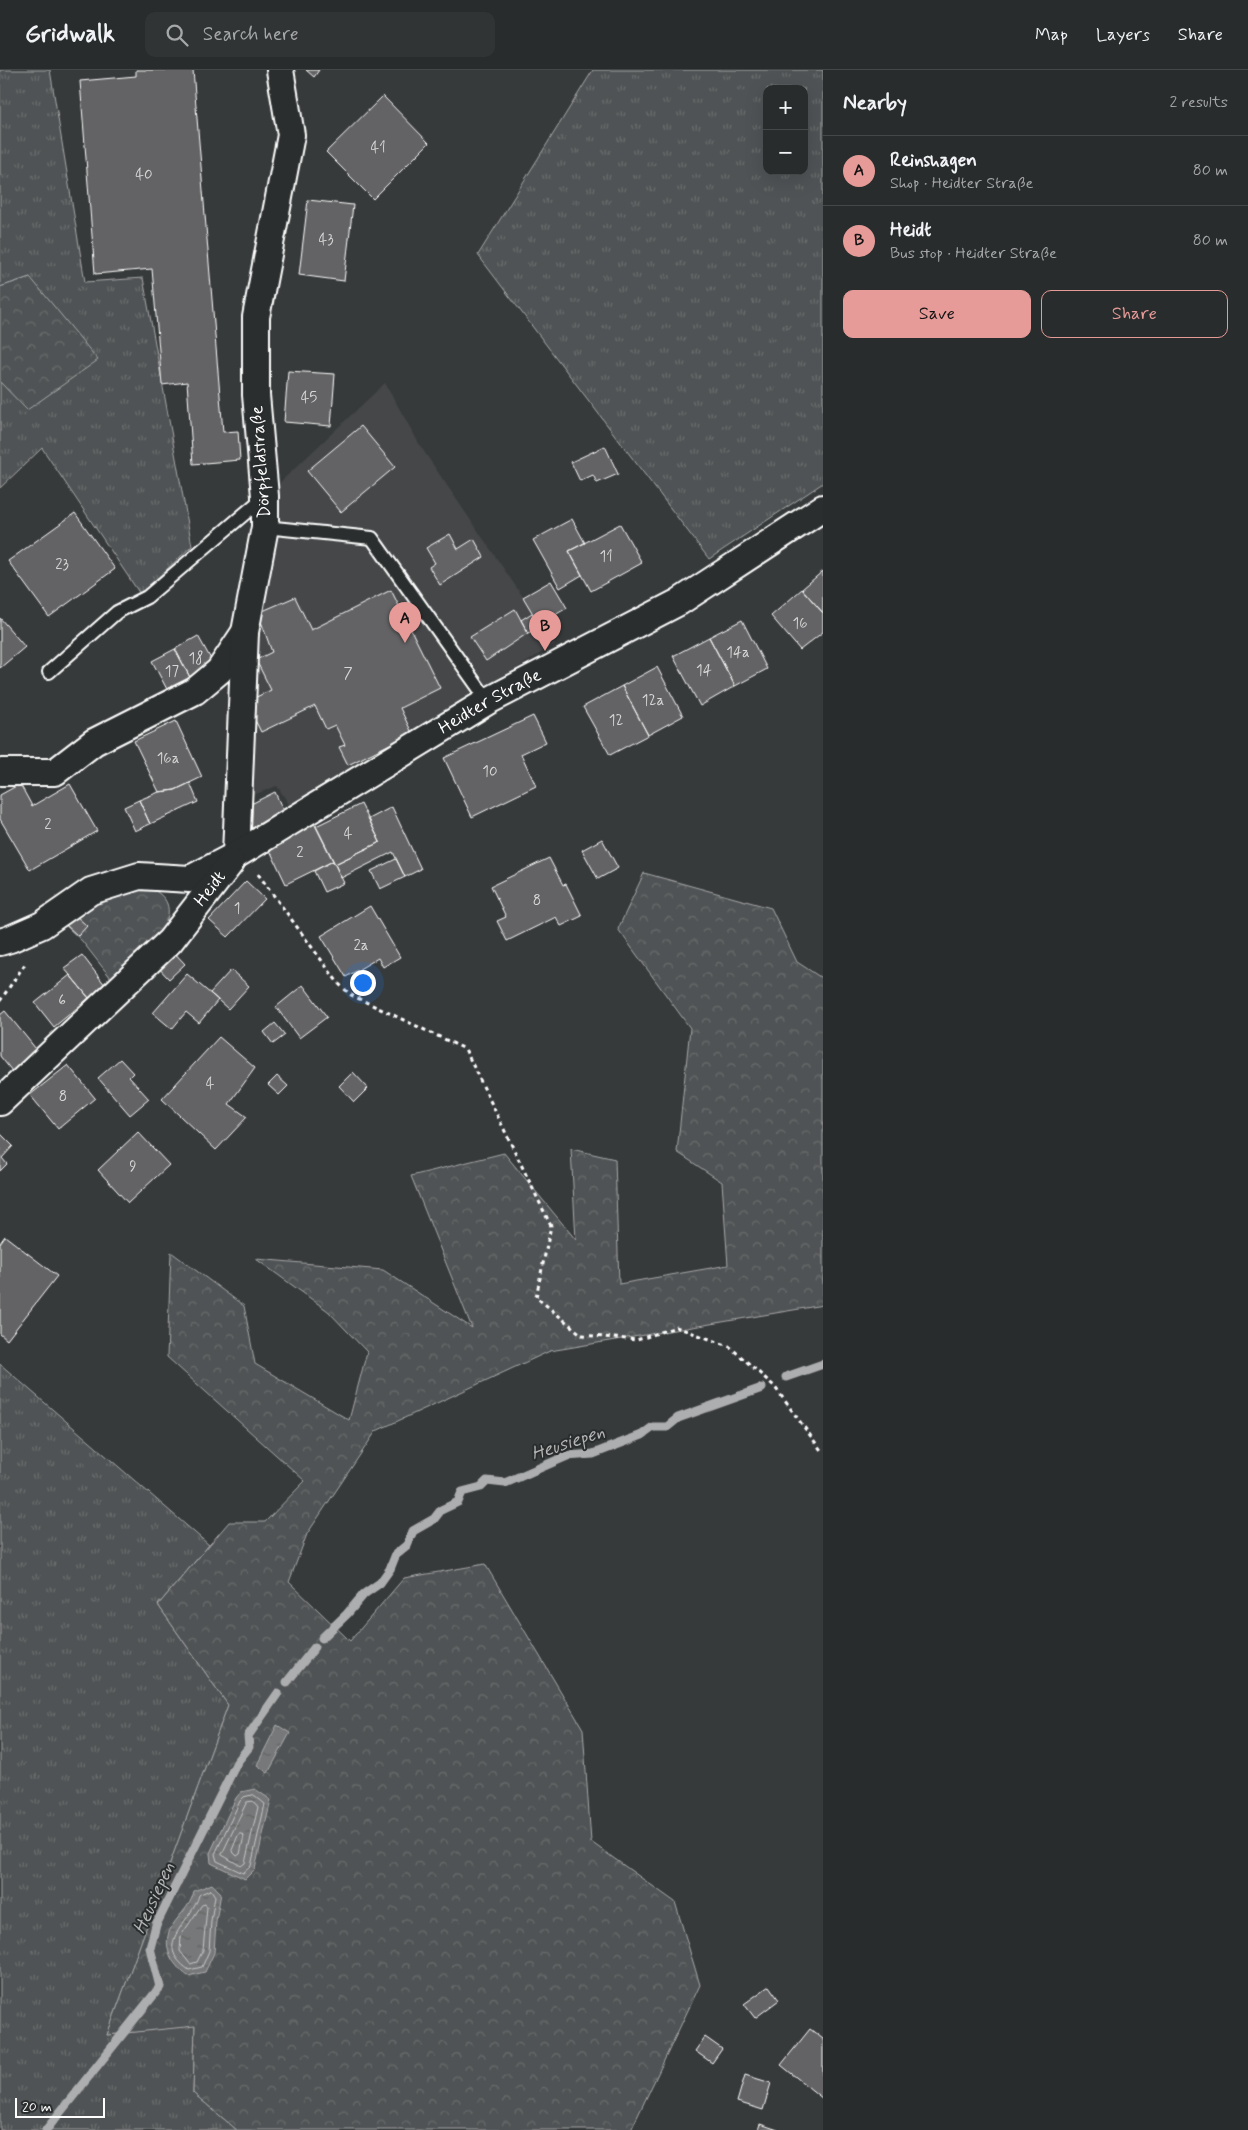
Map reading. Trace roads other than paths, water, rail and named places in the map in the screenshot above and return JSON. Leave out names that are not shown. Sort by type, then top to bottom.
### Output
[{"type":"street","name":"Dörpfeldstraße","points":[[236,855],[245,632],[265,527],[265,496],[256,395],[256,317],[291,135],[280,70]]},
{"type":"street","name":"Heidter Straße","points":[[236,855],[488,701],[679,602],[823,508]]},
{"type":"street","points":[[0,772],[55,772],[94,742],[195,691],[219,670],[245,632]]},
{"type":"street","name":"Heidt","points":[[0,942],[42,925],[91,891],[139,876],[190,879],[236,855]]},
{"type":"street","name":"Heidt","points":[[0,1102],[170,940],[236,855]]},
{"type":"lane","points":[[48,672],[117,612],[148,597],[265,496]]},
{"type":"lane","points":[[265,527],[372,538],[488,701]]},
{"type":"water","points":[[277,1725],[290,1733],[268,1773],[257,1765]]},
{"type":"water","points":[[255,1789],[271,1800],[255,1869],[245,1879],[211,1863],[210,1853],[236,1798],[241,1792]]},
{"type":"water","points":[[212,1884],[221,1893],[216,1921],[214,1953],[205,1972],[188,1976],[178,1968],[171,1957],[167,1945],[169,1932],[190,1902],[194,1891]]},
{"type":"waterway","name":"Heusiepen","points":[[786,1377],[823,1364]]},
{"type":"waterway","name":"Heusiepen","points":[[322,1638],[347,1614],[364,1594],[380,1583],[390,1569],[396,1554],[407,1545],[413,1531],[434,1519],[441,1510],[458,1502],[462,1492],[481,1487],[487,1481],[505,1483],[567,1456],[593,1454],[642,1435],[653,1427],[667,1427],[678,1418],[762,1388]]},
{"type":"waterway","name":"Heusiepen","points":[[287,1682],[315,1647]]},
{"type":"waterway","name":"Heusiepen","points":[[46,2130],[160,1987],[150,1948],[156,1925],[237,1762],[249,1747],[248,1736],[278,1693]]},
{"type":"place","name":"Reinshagen","points":[[405,643]]},
{"type":"place","name":"Heidt","points":[[545,651]]}]
